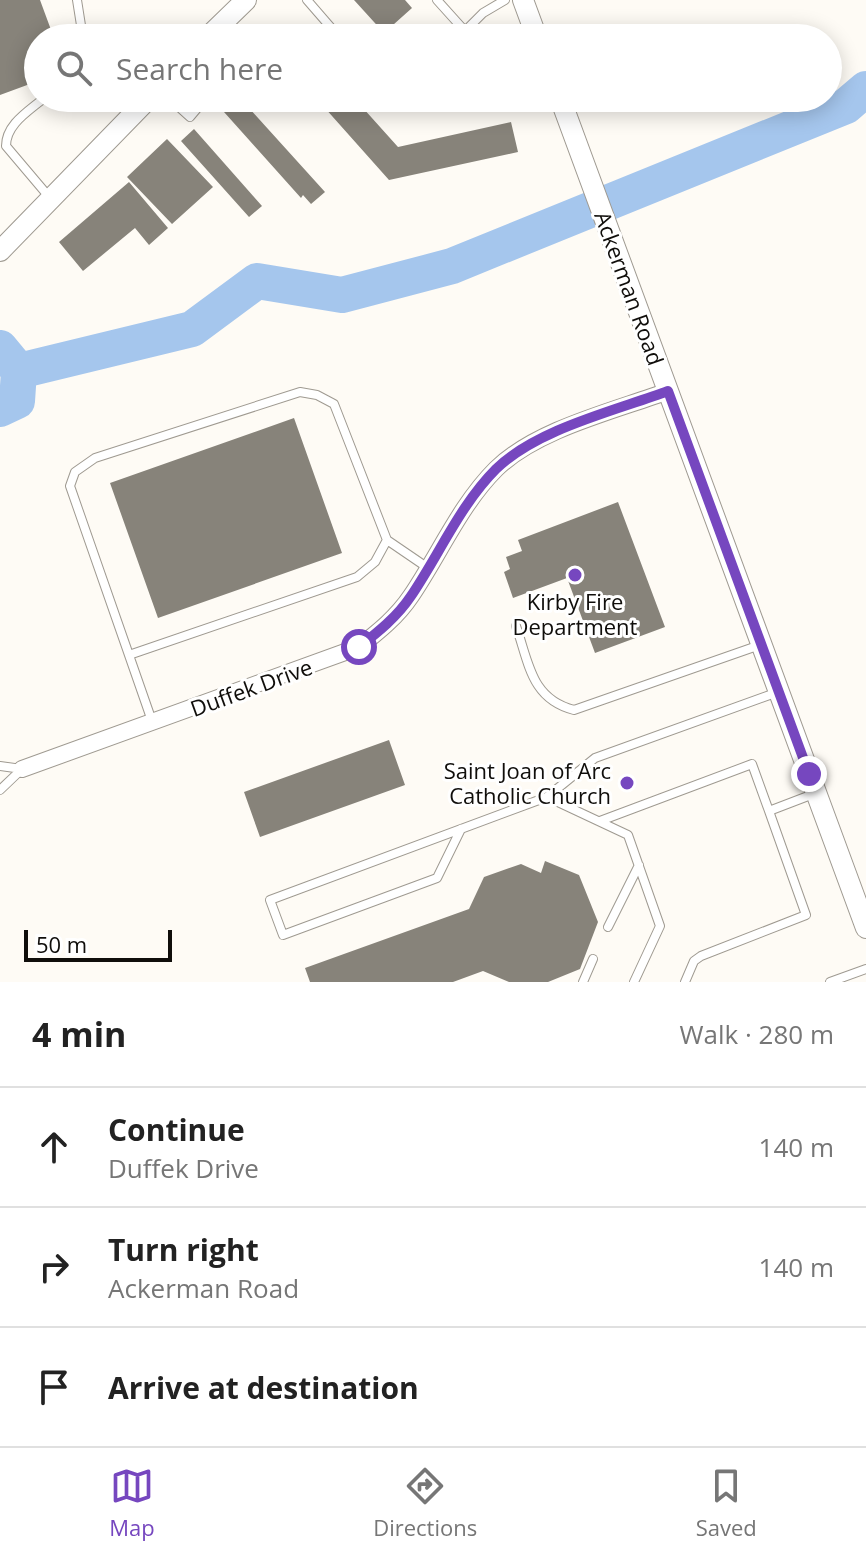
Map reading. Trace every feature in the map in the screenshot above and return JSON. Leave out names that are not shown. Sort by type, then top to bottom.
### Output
[{"type":"street","points":[[222,24],[246,0]]},
{"type":"street","points":[[523,0],[532,24]]},
{"type":"street","points":[[0,251],[128,112]]},
{"type":"street","name":"Ackerman Road","points":[[565,112],[816,793],[862,906],[866,928]]},
{"type":"street","name":"Duffek Drive","points":[[22,769],[359,647],[385,627],[409,599],[473,497],[497,469],[522,450],[553,433],[668,391]]},
{"type":"lane","points":[[77,0],[81,24]]},
{"type":"lane","points":[[307,0],[328,24]]},
{"type":"lane","points":[[437,0],[454,24]]},
{"type":"lane","points":[[478,0],[483,13]]},
{"type":"lane","points":[[471,24],[505,0]]},
{"type":"lane","points":[[28,112],[12,126],[6,137],[6,146],[51,199]]},
{"type":"lane","points":[[153,722],[70,486],[75,472],[95,458],[300,392],[317,395],[334,404],[387,540],[428,568]]},
{"type":"lane","points":[[129,655],[357,577],[375,562],[387,540]]},
{"type":"lane","points":[[516,626],[538,689],[556,705],[574,710],[761,644]]},
{"type":"lane","points":[[461,829],[437,878],[283,935],[270,900],[547,797],[595,758],[779,691]]},
{"type":"lane","points":[[600,821],[752,764],[806,915],[701,956],[694,961],[685,982]]},
{"type":"lane","points":[[0,766],[22,769]]},
{"type":"lane","points":[[0,790],[22,769]]},
{"type":"lane","points":[[769,811],[816,793]]},
{"type":"lane","points":[[547,797],[628,835],[660,926],[634,982]]},
{"type":"lane","points":[[608,927],[639,865]]},
{"type":"lane","points":[[583,982],[593,959]]},
{"type":"lane","points":[[830,982],[866,969]]},
{"type":"building","points":[[0,0],[40,0],[49,24],[24,24],[24,86],[0,95]]},
{"type":"building","points":[[354,0],[405,0],[412,8],[394,24],[376,24]]},
{"type":"building","points":[[224,112],[253,112],[325,192],[311,204],[303,195],[301,198]]},
{"type":"building","points":[[328,112],[367,112],[398,147],[511,122],[518,152],[389,180]]},
{"type":"building","points":[[194,129],[262,206],[249,217],[181,141]]},
{"type":"building","points":[[167,139],[213,187],[172,224],[127,177]]},
{"type":"building","points":[[129,182],[168,228],[149,245],[135,228],[83,271],[59,242]]},
{"type":"building","points":[[294,418],[342,553],[158,618],[110,483]]},
{"type":"building","name":"Kirby Fire Department","points":[[618,502],[665,627],[595,653],[567,578],[513,598],[504,572],[510,569],[506,557],[522,551],[518,540]]},
{"type":"building","points":[[389,740],[405,785],[260,837],[244,792]]},
{"type":"building","points":[[545,861],[579,875],[598,922],[580,969],[548,982],[509,982],[483,971],[453,982],[310,982],[305,968],[469,909],[484,877],[521,864],[541,873]]},
{"type":"waterway","points":[[842,108],[866,89]]},
{"type":"waterway","points":[[0,348],[19,371],[192,329],[257,281],[342,295],[452,266],[831,112]]},
{"type":"waterway","points":[[0,409],[17,401],[19,371]]},
{"type":"place","name":"Kirby Fire Department","points":[[575,575]]},
{"type":"place","name":"Saint Joan of Arc Catholic Church","points":[[627,783]]},
{"type":"route","points":[[359,647],[385,627],[409,599],[473,497],[497,469],[522,450],[553,433],[668,391],[809,774]]}]
